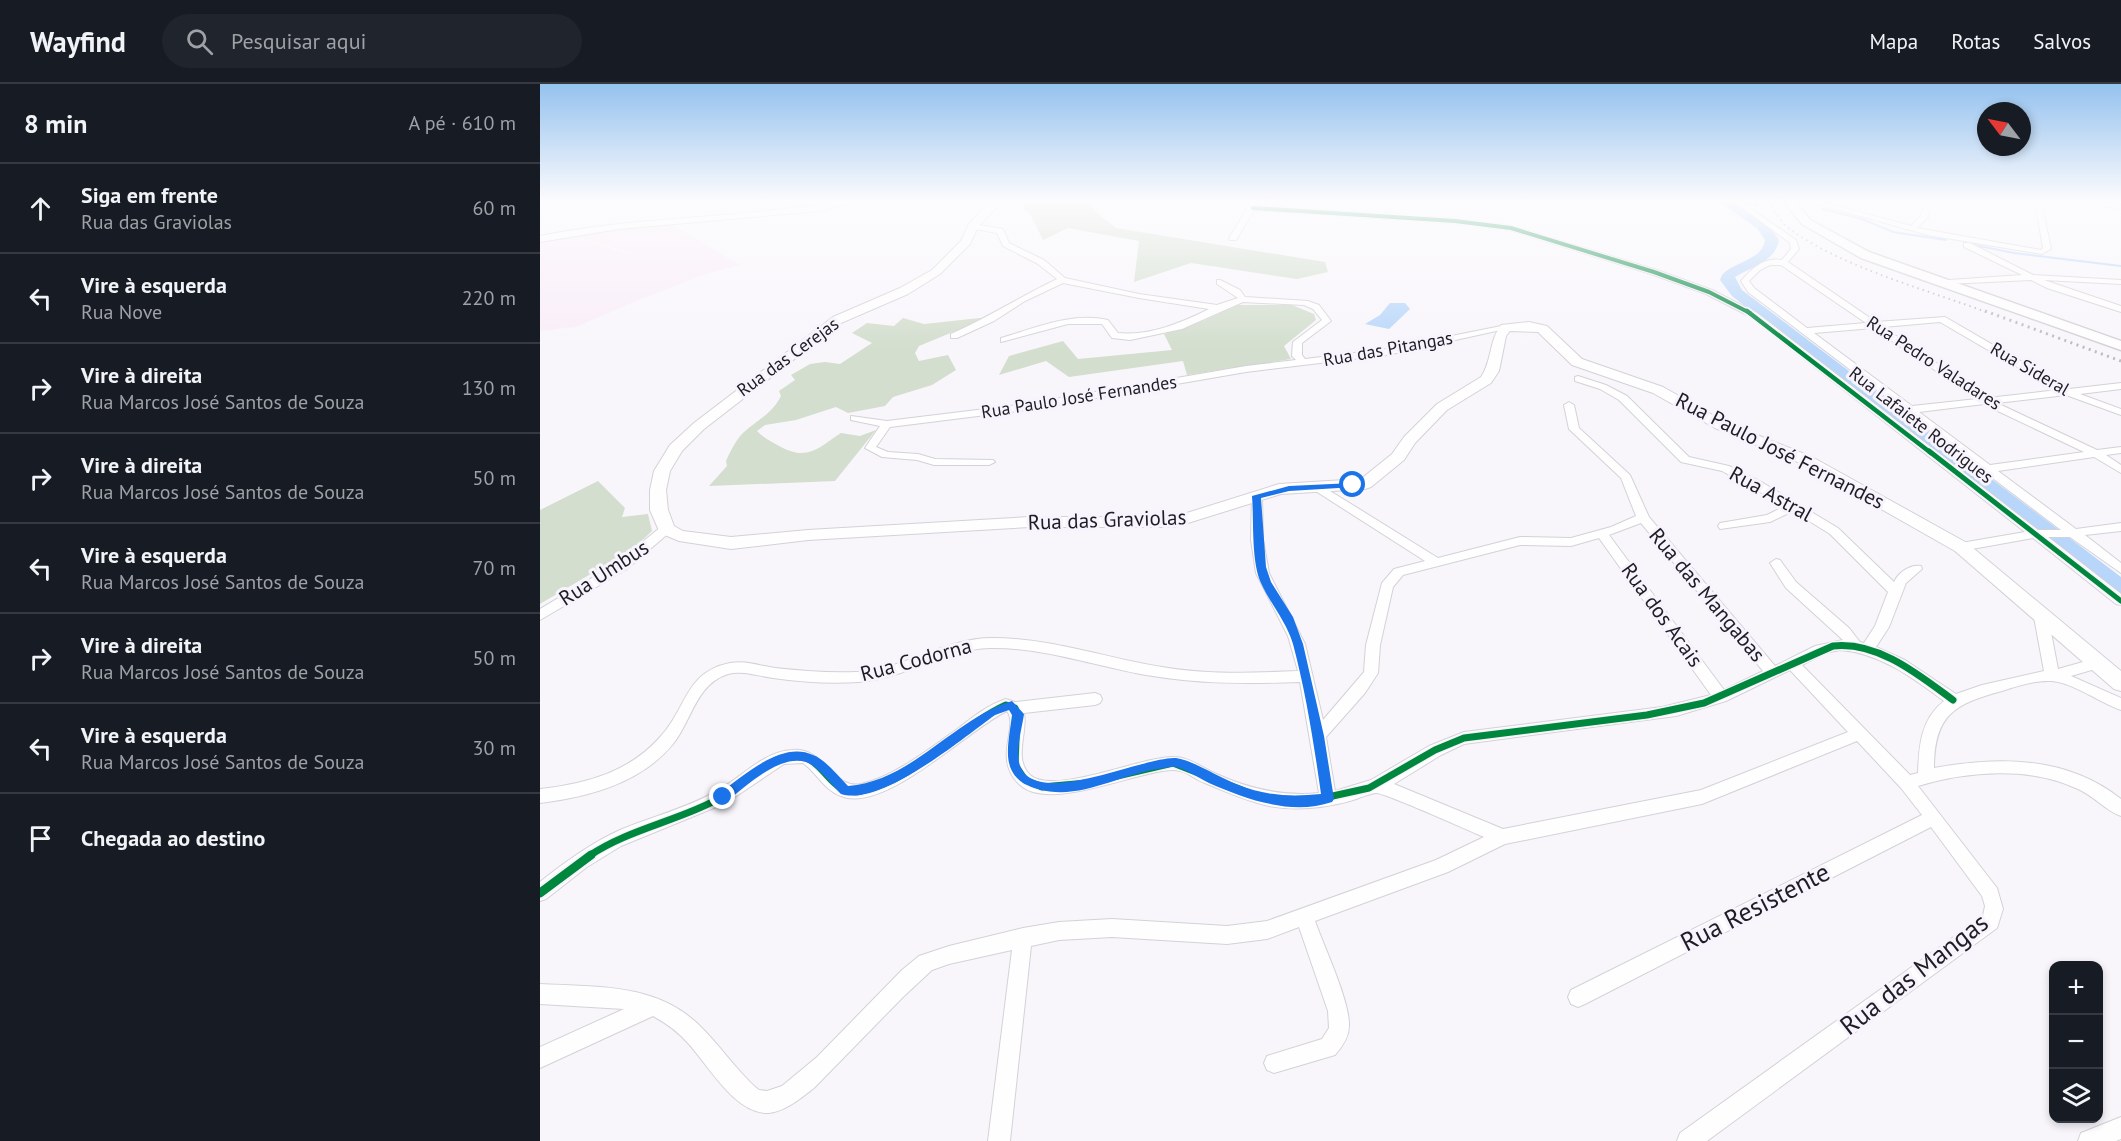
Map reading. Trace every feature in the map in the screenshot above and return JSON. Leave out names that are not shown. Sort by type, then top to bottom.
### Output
[{"type":"main road","name":"Rua das Cerejas","points":[[666,530],[659,510],[658,490],[662,471],[676,448],[735,396],[837,320],[910,288],[936,272],[958,250]]},
{"type":"main road","points":[[1855,250],[2121,344]]},
{"type":"main road","points":[[1865,250],[2121,344]]},
{"type":"main road","name":"Rua Paulo José Fernandes","points":[[1506,328],[1529,326],[1542,329],[1577,362],[1658,390],[1720,425],[1806,460],[1961,547],[2121,682]]},
{"type":"main road","name":"Rua das Graviolas","points":[[666,530],[679,536],[731,543],[808,535],[1030,522],[1175,522],[1214,512],[1279,489],[1365,484],[1398,458],[1409,440],[1442,407],[1486,380],[1492,371],[1500,336],[1506,328]]},
{"type":"street","points":[[1018,250],[1041,262],[1062,279],[1139,296],[1217,308]]},
{"type":"street","name":"Rua Lafaiete Rodrigues","points":[[1585,250],[1695,287],[1754,315],[2041,534],[2121,601]]},
{"type":"street","points":[[1784,263],[1795,250]]},
{"type":"street","points":[[1979,250],[2050,286],[2121,309]]},
{"type":"street","points":[[2028,250],[2043,250]]},
{"type":"street","name":"Rua Lafaiete Rodrigues","points":[[1784,263],[1775,261],[1766,263],[1744,280],[1745,285],[2070,533],[2121,569]]},
{"type":"street","name":"Rua Pedro Valadares","points":[[1784,263],[1989,403],[2095,453],[2121,470]]},
{"type":"street","points":[[1949,282],[2034,277],[2121,282]]},
{"type":"street","points":[[954,336],[991,319],[1022,299],[1062,279]]},
{"type":"street","points":[[1220,282],[1238,291],[1243,299]]},
{"type":"street","name":"Rua das Pitangas","points":[[1004,340],[1089,320],[1105,322],[1115,336],[1130,337],[1179,327],[1217,308],[1243,299],[1305,303],[1322,313],[1326,321],[1298,342],[1297,356],[1304,363],[1377,354],[1506,328]]},
{"type":"street","name":"Rua Sideral","points":[[1876,326],[1942,319],[2067,392],[2121,412]]},
{"type":"street","points":[[1805,331],[1876,326]]},
{"type":"street","name":"Rua Paulo José Fernandes","points":[[855,418],[886,424],[1026,407],[1246,369],[1304,363]]},
{"type":"street","name":"Rua Astral","points":[[1578,379],[1603,387],[1623,399],[1685,460],[1725,468],[1795,506],[1834,531],[1895,591]]},
{"type":"street","points":[[1908,410],[1989,403],[2121,386]]},
{"type":"street","name":"Rua das Mangabas","points":[[1569,405],[1574,429],[1626,477],[1643,518],[1772,672]]},
{"type":"street","points":[[886,424],[870,448],[886,454],[918,457],[934,462],[989,462]]},
{"type":"street","points":[[1986,469],[2121,450]]},
{"type":"street","points":[[1318,488],[1435,562]]},
{"type":"street","points":[[1256,496],[1259,551],[1264,575],[1288,617],[1306,676],[1328,799]]},
{"type":"street","points":[[1724,526],[1770,518],[1795,506]]},
{"type":"street","name":"Rua das Mangabas","points":[[1318,736],[1360,689],[1371,673],[1373,645],[1392,578],[1399,572],[1520,541],[1571,542],[1602,534],[1643,518]]},
{"type":"street","points":[[1961,547],[2041,534],[2121,527]]},
{"type":"street","name":"Rua Umbus","points":[[540,615],[622,566],[666,530]]},
{"type":"street","name":"Rua dos Acais","points":[[1602,534],[1721,697]]},
{"type":"street","points":[[1776,563],[1791,585],[1861,647],[1895,662],[1953,700]]},
{"type":"street","points":[[1015,708],[1018,714],[1013,749],[1014,765],[1020,776],[1030,782],[1051,788],[1076,788],[1143,767],[1176,762],[1234,788],[1267,799],[1290,802],[1328,799],[1378,785],[1437,748],[1459,740],[1490,733],[1672,712],[1721,697],[1793,664],[1809,653],[1827,647],[1861,647],[1882,627],[1901,580],[1916,569]]},
{"type":"street","points":[[2041,616],[2052,676]]},
{"type":"street","name":"Rua Codorna","points":[[540,796],[592,787],[636,767],[656,752],[670,736],[691,694],[700,683],[718,672],[737,667],[782,673],[863,677],[946,649],[967,644],[992,643],[1082,654],[1164,673],[1236,679],[1306,676]]},
{"type":"street","points":[[1926,775],[1925,752],[1930,732],[1943,709],[1953,700],[2013,682],[2052,676],[2097,663]]},
{"type":"street","name":"Rua das Mangas","points":[[1690,1140],[1990,922],[1995,914],[1995,903],[1992,896],[1907,783],[1793,664]]},
{"type":"street","points":[[2052,676],[2121,704]]},
{"type":"street","points":[[540,893],[604,846],[723,797],[755,773],[780,759],[791,756],[811,758],[837,785],[854,792],[901,775],[1006,705],[1015,708],[1095,699]]},
{"type":"street","points":[[540,994],[609,999],[653,1006],[702,1042],[747,1095],[760,1103],[776,1101],[810,1076],[892,992],[926,963],[1023,937],[1059,931],[1112,928],[1227,935],[1267,930],[1442,866],[1502,837],[1702,797],[1859,734]]},
{"type":"street","points":[[1907,783],[1926,775],[2001,766],[2033,767],[2082,783],[2121,809]]},
{"type":"street","points":[[1378,785],[1502,837]]},
{"type":"street","name":"Rua Resistente","points":[[1578,997],[1933,818]]},
{"type":"street","points":[[1274,1062],[1328,1048],[1335,1040],[1339,1028],[1338,1011],[1304,916]]},
{"type":"street","points":[[999,1141],[1023,937]]},
{"type":"street","points":[[540,1058],[653,1006]]},
{"type":"street","points":[[2089,1141],[2121,1128]]},
{"type":"shaded area","points":[[540,250],[617,250],[629,254],[586,269],[632,253],[623,250],[715,250],[740,265],[706,274],[576,327],[540,331]]},
{"type":"green space","points":[[1138,250],[1253,250],[1325,262],[1328,272],[1297,279],[1191,263],[1134,282]]},
{"type":"green space","points":[[1237,305],[1292,305],[1314,314],[1316,320],[1284,346],[1291,359],[1187,375],[1183,361],[1069,377],[1046,361],[999,375],[1009,356],[1063,341],[1078,359],[1172,350],[1164,334],[1203,321]]},
{"type":"green space","points":[[989,317],[919,346],[915,353],[919,361],[948,355],[956,370],[932,385],[893,397],[885,406],[848,413],[836,407],[796,420],[765,425],[757,431],[781,447],[806,453],[819,448],[841,433],[860,436],[876,430],[835,481],[709,486],[727,466],[726,461],[740,436],[773,408],[781,396],[779,391],[795,380],[791,375],[810,364],[825,362],[840,364],[872,343],[852,333],[867,323],[894,326],[903,318],[924,324]]},
{"type":"green space","points":[[598,481],[625,508],[622,517],[648,514],[652,531],[633,549],[540,604],[540,510]]},
{"type":"water","points":[[1390,303],[1405,303],[1410,309],[1389,329],[1365,324],[1380,315]]},
{"type":"waterway","points":[[1769,250],[1756,261],[1729,275],[1727,280],[1737,293],[2121,589]]},
{"type":"waterway","points":[[2001,250],[2121,266]]},
{"type":"railway","points":[[1825,250],[1887,277],[1989,313]]},
{"type":"railway","points":[[1985,311],[2121,361]]},
{"type":"cycle path","points":[[1584,250],[1709,292],[1754,315],[2121,601]]},
{"type":"cycle path","points":[[540,893],[603,847],[720,798],[762,768],[780,759],[790,756],[808,758],[838,787],[845,791],[859,792],[877,786],[920,763],[991,712],[1006,705],[1015,708],[1017,715],[1015,765],[1025,780],[1042,787],[1063,787],[1087,783],[1157,765],[1177,763],[1244,792],[1270,799],[1296,802],[1335,797],[1369,788],[1387,780],[1435,750],[1464,738],[1647,715],[1704,703],[1833,646],[1854,646],[1884,656],[1900,664],[1953,700]]},
{"type":"route","points":[[723,797],[755,773],[780,759],[791,756],[811,758],[845,791],[854,792],[865,789],[901,775],[956,739],[991,712],[1006,705],[1012,705],[1018,714],[1013,749],[1014,765],[1020,776],[1030,782],[1051,788],[1076,788],[1143,767],[1176,762],[1234,788],[1267,799],[1290,802],[1328,799],[1318,736],[1298,644],[1288,617],[1266,583],[1262,567],[1256,496],[1289,488],[1353,485]]}]
